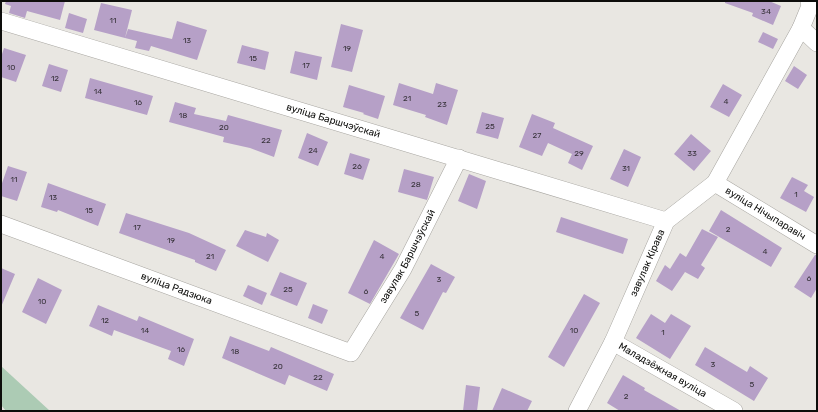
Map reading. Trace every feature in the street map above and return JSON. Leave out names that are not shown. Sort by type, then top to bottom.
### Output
[{"type":"street","name":"завулак Кірава","points":[[578,411],[613,342],[666,221],[715,183],[801,28],[810,6],[809,1]]},
{"type":"street","name":"вуліца Баршчэўскай","points":[[1,21],[666,221]]},
{"type":"street","points":[[801,28],[817,43]]},
{"type":"street","name":"завулак Баршчэўскай","points":[[351,353],[403,269],[459,158]]},
{"type":"street","name":"вуліца Нічыпаравіч","points":[[715,183],[817,245]]},
{"type":"street","name":"вуліца Радзюка","points":[[1,224],[351,353]]},
{"type":"street","name":"Маладзёжная вуліца","points":[[613,342],[734,411]]},
{"type":"green space","points":[[1,366],[50,411],[6,411],[1,405]]},
{"type":"building","points":[[6,1],[65,1],[60,20],[27,11],[25,18],[9,13],[11,6],[5,4]]},
{"type":"building","points":[[725,1],[769,1],[781,6],[773,25],[752,16],[753,13],[725,3]]},
{"type":"building","points":[[101,3],[132,10],[125,38],[94,30]]},
{"type":"building","points":[[69,13],[87,19],[83,33],[65,28]]},
{"type":"building","points":[[177,21],[207,30],[197,60],[151,46],[149,51],[135,48],[137,41],[125,38],[128,29],[172,39]]},
{"type":"building","points":[[341,24],[363,30],[352,72],[331,67]]},
{"type":"building","points":[[763,32],[778,39],[773,49],[758,42]]},
{"type":"building","points":[[242,45],[269,52],[265,70],[237,63]]},
{"type":"building","points":[[4,48],[26,55],[16,82],[1,77],[1,57]]},
{"type":"building","points":[[295,51],[322,57],[317,80],[290,73]]},
{"type":"building","points":[[49,64],[68,70],[61,92],[42,86]]},
{"type":"building","points":[[794,66],[807,75],[798,89],[785,81]]},
{"type":"building","points":[[90,78],[153,96],[147,115],[85,98]]},
{"type":"building","points":[[399,83],[433,94],[436,83],[458,90],[447,125],[425,117],[426,115],[393,105]]},
{"type":"building","points":[[723,84],[742,95],[729,117],[710,107]]},
{"type":"building","points":[[349,85],[385,96],[378,119],[343,107]]},
{"type":"building","points":[[175,102],[196,108],[194,114],[226,121],[228,115],[282,130],[274,157],[250,148],[223,142],[224,137],[169,122]]},
{"type":"building","points":[[482,112],[504,118],[498,139],[476,133]]},
{"type":"building","points":[[532,114],[555,123],[553,128],[593,146],[582,170],[568,163],[572,154],[548,143],[542,156],[519,147]]},
{"type":"building","points":[[307,133],[328,142],[318,166],[298,158]]},
{"type":"building","points":[[691,134],[711,151],[694,171],[674,154]]},
{"type":"building","points":[[624,149],[641,157],[628,187],[610,179]]},
{"type":"building","points":[[350,153],[370,159],[363,180],[344,174]]},
{"type":"building","points":[[8,166],[27,172],[17,201],[1,196],[1,186]]},
{"type":"building","points":[[404,169],[434,177],[427,200],[398,192]]},
{"type":"building","points":[[469,174],[486,181],[477,209],[458,201]]},
{"type":"building","points":[[792,177],[808,185],[804,191],[814,197],[806,212],[780,198]]},
{"type":"building","points":[[48,183],[106,204],[98,226],[58,210],[57,212],[41,207]]},
{"type":"building","points":[[721,210],[782,248],[771,267],[709,231]]},
{"type":"building","points":[[126,213],[189,233],[226,250],[216,271],[195,262],[195,260],[119,233]]},
{"type":"building","points":[[561,217],[628,239],[623,254],[556,232]]},
{"type":"building","points":[[702,229],[718,237],[701,265],[705,268],[698,279],[685,272],[672,291],[656,281],[665,265],[670,269],[680,253],[686,257]]},
{"type":"building","points":[[245,230],[266,237],[267,233],[279,240],[268,262],[236,246]]},
{"type":"building","points":[[374,240],[399,254],[370,304],[348,293]]},
{"type":"building","points":[[815,255],[817,255],[817,288],[811,298],[794,287]]},
{"type":"building","points":[[431,264],[455,277],[446,293],[443,292],[423,330],[400,318]]},
{"type":"building","points":[[1,268],[15,274],[1,307]]},
{"type":"building","points":[[280,272],[307,283],[297,306],[270,295]]},
{"type":"building","points":[[38,278],[62,290],[46,324],[22,312]]},
{"type":"building","points":[[248,285],[267,293],[262,305],[243,296]]},
{"type":"building","points":[[584,294],[600,303],[564,367],[548,357]]},
{"type":"building","points":[[313,304],[328,310],[322,324],[308,318]]},
{"type":"building","points":[[98,305],[137,321],[139,316],[194,339],[184,366],[168,359],[171,351],[114,330],[112,336],[89,326]]},
{"type":"building","points":[[651,314],[665,323],[671,314],[691,326],[670,359],[636,338]]},
{"type":"building","points":[[230,336],[269,351],[271,347],[334,374],[327,391],[289,375],[285,385],[222,358]]},
{"type":"building","points":[[705,347],[747,372],[750,366],[768,378],[754,401],[695,365]]},
{"type":"building","points":[[623,375],[645,388],[644,390],[681,411],[620,411],[607,403]]},
{"type":"building","points":[[466,385],[480,387],[477,411],[463,411]]},
{"type":"building","points":[[502,388],[532,401],[527,411],[492,411]]}]
